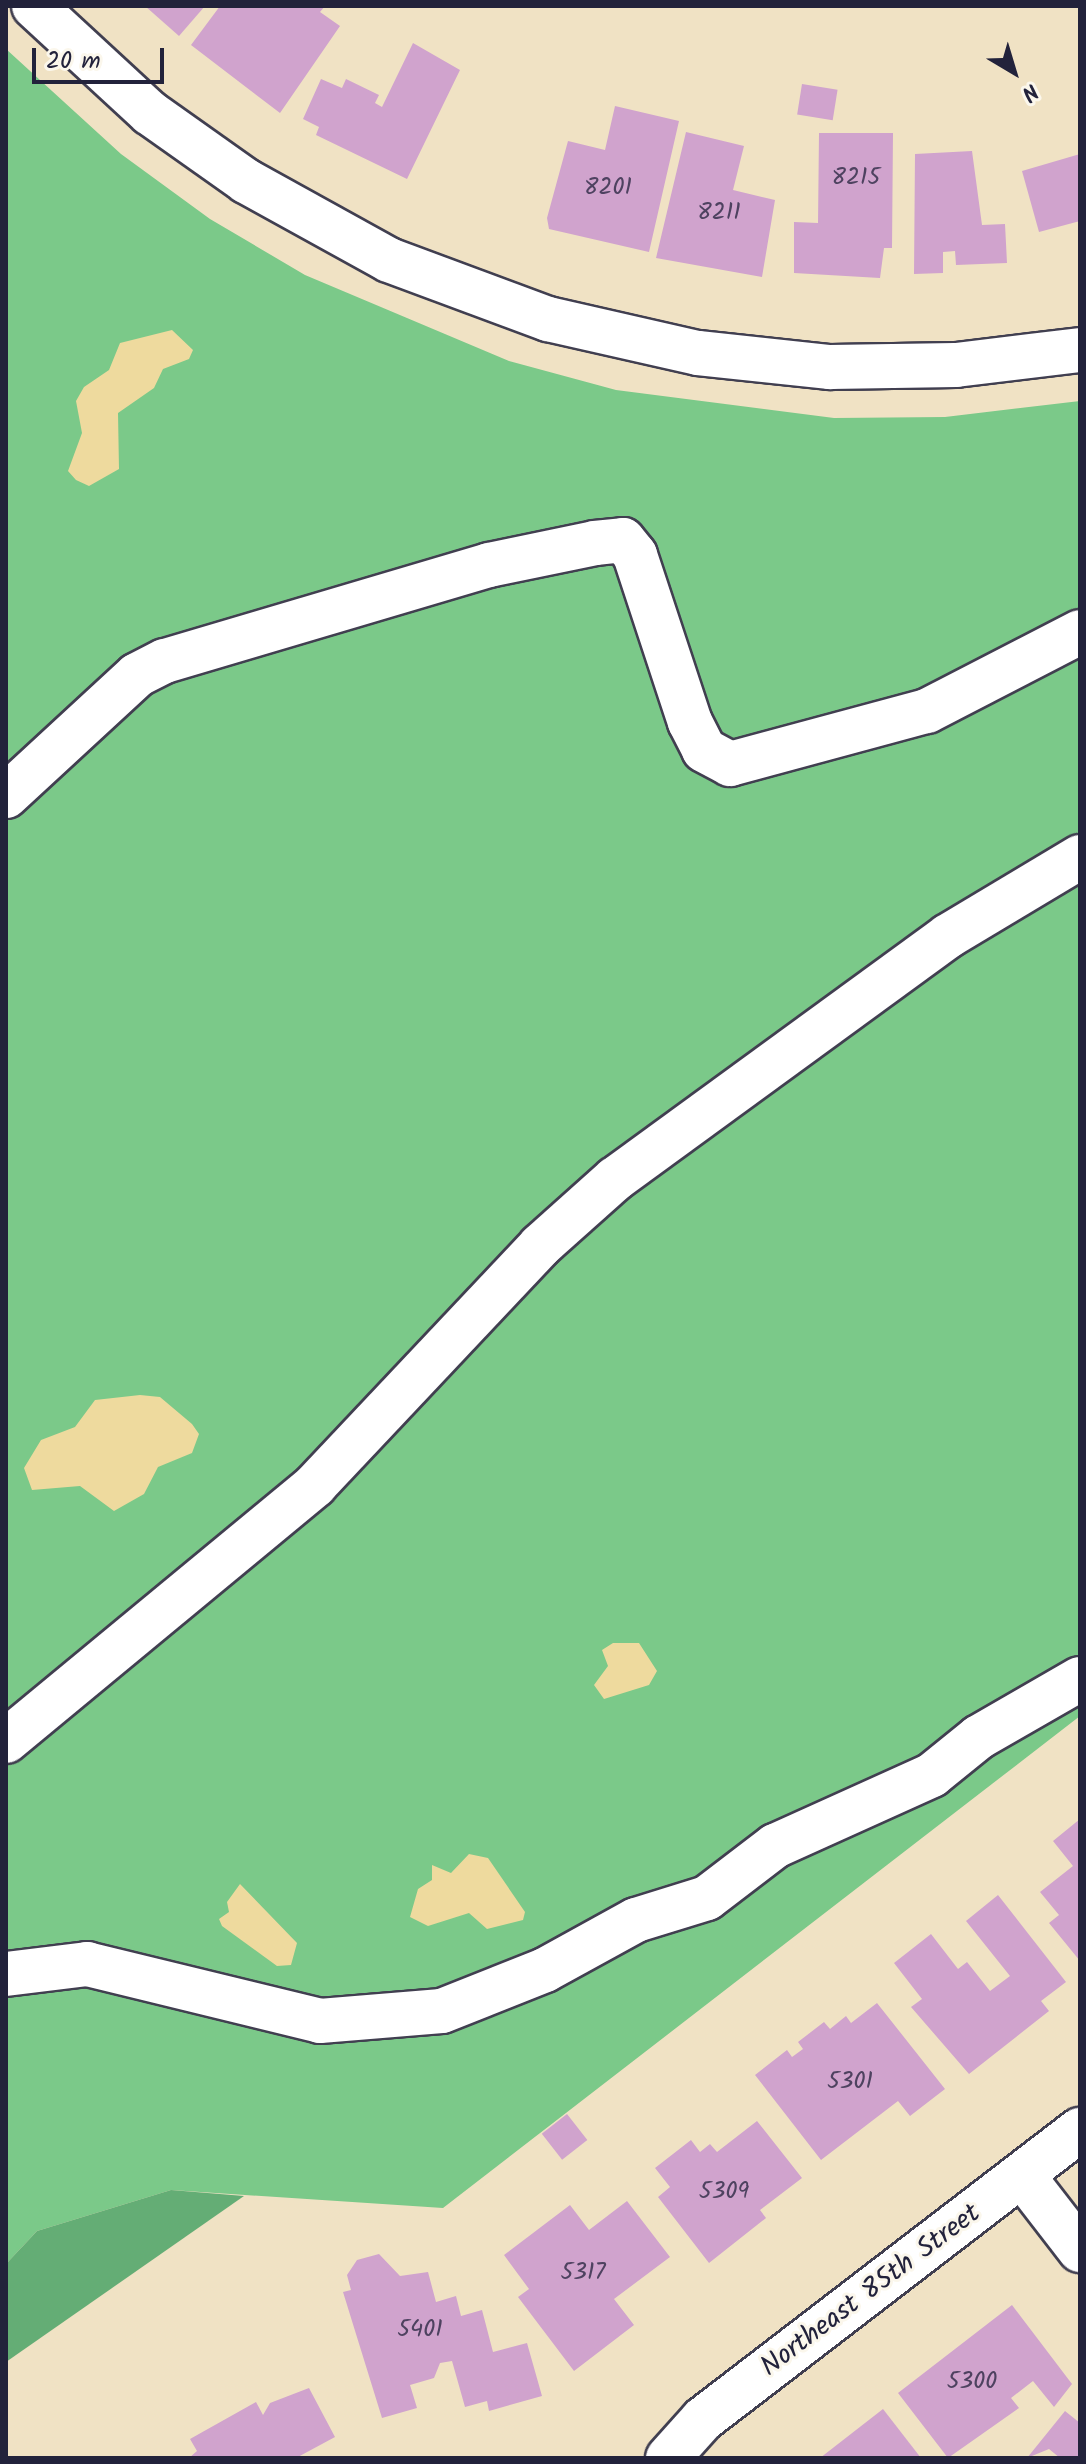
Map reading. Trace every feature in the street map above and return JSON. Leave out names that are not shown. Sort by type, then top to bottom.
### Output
[{"type":"street","points":[[34,6],[150,113],[246,181],[389,260],[548,319],[698,353],[830,367],[956,365],[1080,350]]},
{"type":"street","points":[[6,796],[137,675],[165,661],[489,565],[595,543],[623,540],[635,555],[690,722],[704,750],[730,764],[927,711],[1080,632]]},
{"type":"street","points":[[6,1741],[315,1485],[540,1246],[615,1179],[948,936],[1080,857]]},
{"type":"street","points":[[6,1974],[87,1964],[320,2021],[442,2011],[545,1970],[636,1920],[707,1898],[775,1846],[932,1775],[979,1737],[1080,1679]]},
{"type":"street","name":"Northeast 85th Street","points":[[668,2458],[703,2419],[1080,2130]]},
{"type":"street","points":[[1022,2175],[1080,2250]]},
{"type":"green space","points":[[6,49],[121,154],[210,219],[305,275],[509,361],[616,390],[834,418],[945,417],[1080,401],[1080,1716],[443,2208],[171,2190],[37,2231],[6,2264]]},
{"type":"green space","points":[[171,2190],[244,2196],[6,2362],[6,2264],[37,2231]]},
{"type":"sand","points":[[172,330],[193,350],[189,359],[163,369],[154,388],[118,413],[119,469],[89,486],[76,480],[68,471],[82,433],[76,401],[84,387],[109,370],[120,343]]},
{"type":"sand","points":[[140,1395],[160,1397],[192,1424],[199,1434],[192,1453],[158,1467],[144,1494],[114,1511],[80,1486],[32,1490],[24,1468],[41,1440],[75,1427],[95,1400]]},
{"type":"sand","points":[[613,1643],[639,1643],[657,1671],[649,1685],[604,1699],[594,1685],[608,1666],[602,1650]]},
{"type":"sand","points":[[469,1854],[488,1858],[525,1912],[523,1920],[487,1929],[469,1913],[428,1926],[410,1917],[418,1889],[432,1880],[432,1865],[451,1873]]},
{"type":"sand","points":[[240,1884],[297,1943],[291,1965],[277,1966],[222,1926],[219,1919],[229,1912],[227,1902]]},
{"type":"building","points":[[145,6],[205,6],[179,36]]},
{"type":"building","points":[[220,6],[325,6],[320,12],[340,26],[280,113],[191,45]]},
{"type":"building","points":[[413,43],[460,70],[407,179],[316,135],[319,127],[303,119],[321,79],[342,88],[346,79],[379,95],[375,103],[382,107]]},
{"type":"building","points":[[802,84],[838,90],[833,120],[797,115]]},
{"type":"building","points":[[615,106],[679,121],[649,252],[549,229],[547,218],[568,141],[605,150]]},
{"type":"building","points":[[686,132],[744,146],[733,190],[775,200],[762,277],[656,258]]},
{"type":"building","points":[[819,133],[893,133],[892,248],[884,248],[880,278],[794,273],[794,222],[818,223]]},
{"type":"building","points":[[972,151],[982,225],[1005,224],[1007,263],[956,265],[955,251],[943,252],[943,273],[914,274],[915,154]]},
{"type":"building","points":[[1080,154],[1080,221],[1039,232],[1022,171]]},
{"type":"building","points":[[1080,1819],[1080,1961],[1049,1923],[1059,1915],[1040,1892],[1073,1866],[1053,1841]]},
{"type":"building","points":[[998,1895],[1066,1982],[1041,2001],[1049,2011],[969,2074],[911,2007],[922,1999],[894,1963],[931,1934],[958,1969],[967,1962],[990,1991],[1010,1976],[966,1921]]},
{"type":"building","points":[[877,2003],[945,2089],[910,2116],[898,2101],[821,2160],[755,2075],[787,2050],[792,2057],[803,2049],[798,2042],[824,2022],[830,2029],[846,2016],[851,2023]]},
{"type":"building","points":[[567,2114],[587,2140],[562,2160],[542,2134]]},
{"type":"building","points":[[757,2121],[802,2178],[760,2210],[766,2218],[709,2263],[658,2197],[670,2187],[655,2168],[691,2140],[700,2152],[710,2144],[717,2152]]},
{"type":"building","points":[[627,2201],[670,2257],[614,2299],[634,2325],[574,2371],[518,2297],[529,2289],[504,2255],[570,2205],[589,2230]]},
{"type":"building","points":[[379,2254],[400,2276],[428,2272],[436,2302],[456,2296],[461,2316],[482,2310],[493,2352],[527,2343],[542,2396],[489,2411],[487,2401],[465,2407],[452,2361],[440,2363],[434,2378],[410,2385],[417,2408],[382,2418],[343,2292],[351,2290],[347,2275],[357,2260]]},
{"type":"building","points":[[1012,2305],[1072,2384],[1054,2407],[1033,2381],[1011,2398],[1019,2408],[948,2458],[898,2393]]},
{"type":"building","points":[[309,2388],[335,2437],[296,2458],[189,2458],[197,2451],[190,2439],[256,2402],[263,2415],[270,2403]]},
{"type":"building","points":[[883,2409],[921,2458],[820,2458]]},
{"type":"building","points":[[1065,2411],[1080,2423],[1080,2458],[1060,2458],[1049,2449],[1027,2458]]}]
